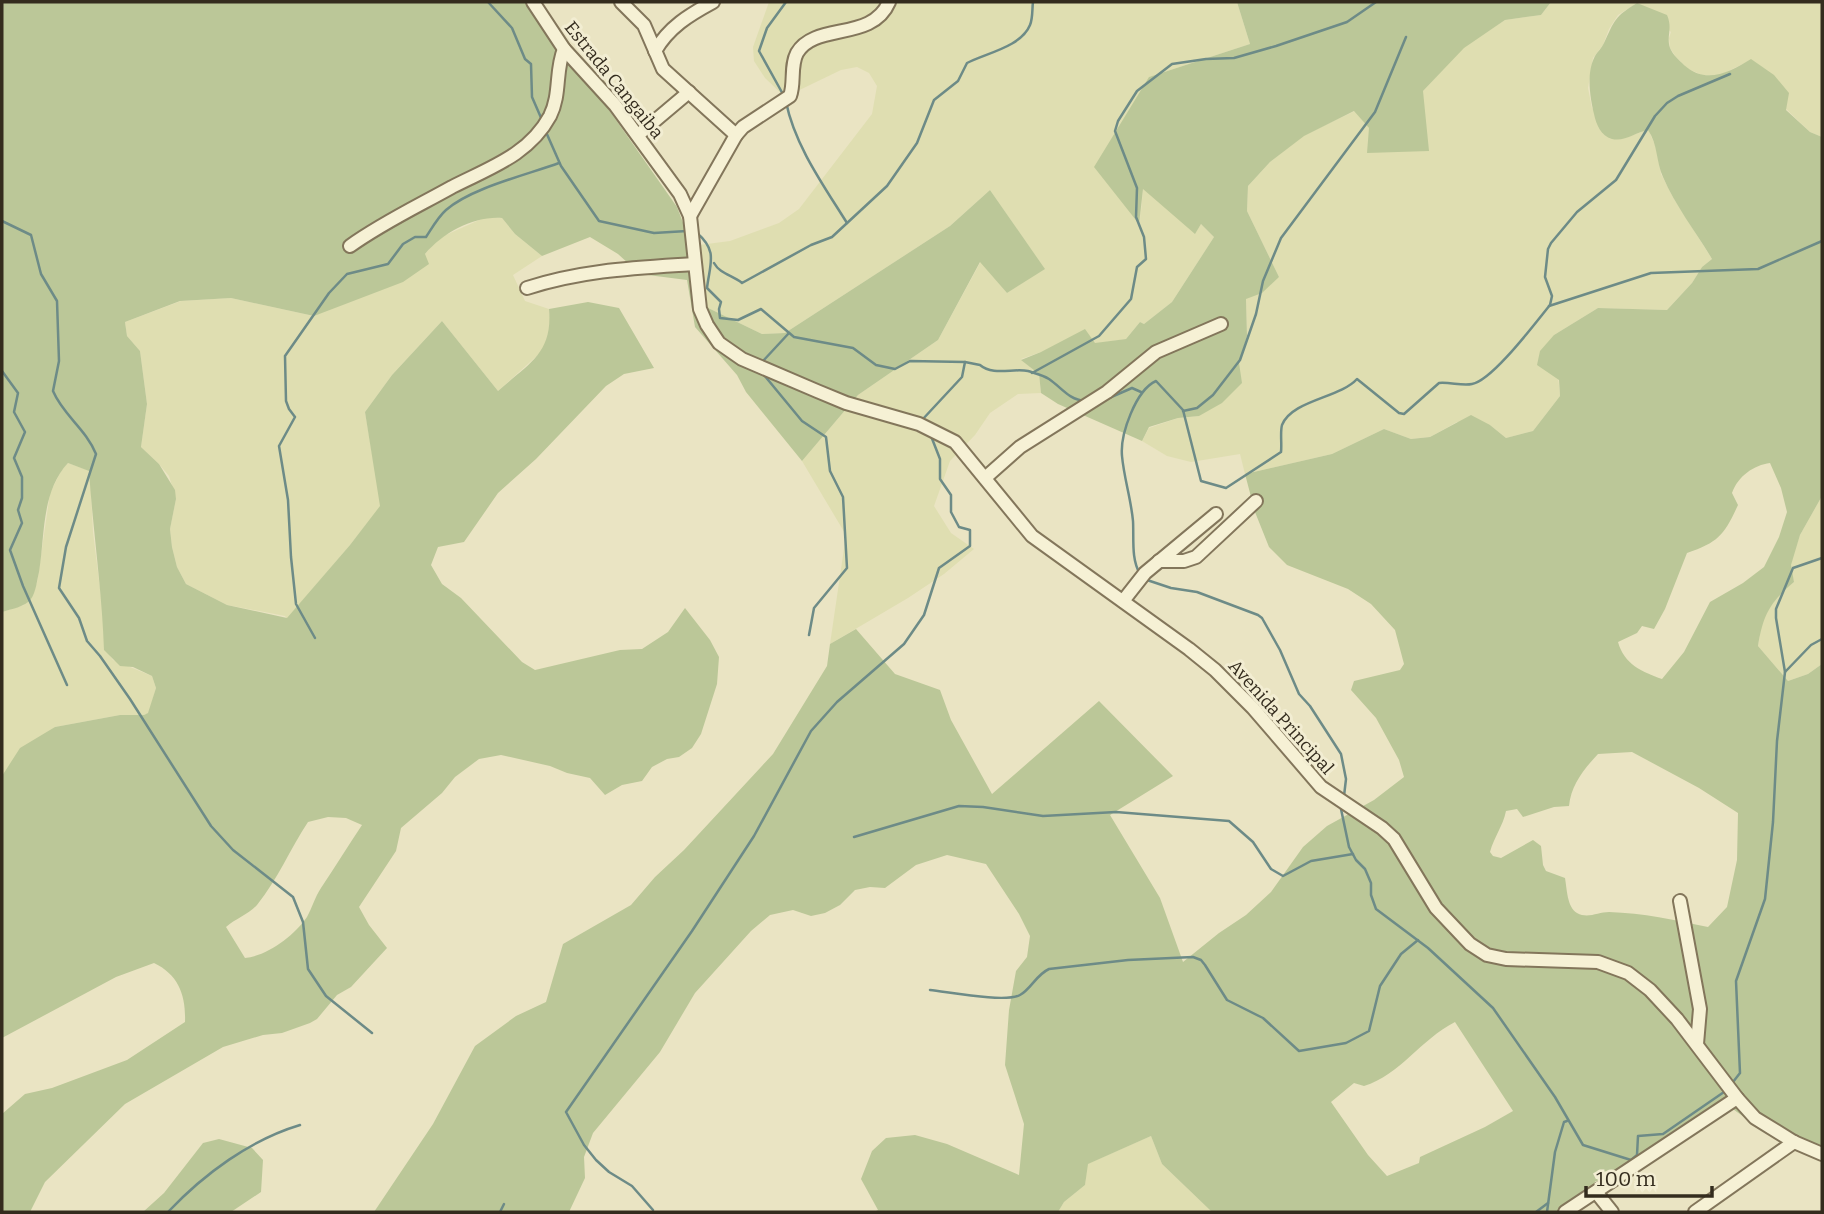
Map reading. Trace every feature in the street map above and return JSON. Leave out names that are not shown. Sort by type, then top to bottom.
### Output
[{"type":"street","name":"Estrada Cangaiba","points":[[533,2],[564,49],[615,105],[638,135],[674,186],[690,216]]},
{"type":"street","points":[[621,2],[644,26],[663,69],[736,135]]},
{"type":"street","points":[[655,51],[663,36],[677,23],[713,2]]},
{"type":"street","points":[[690,216],[736,135],[743,127],[790,96],[794,60],[801,48],[818,38],[868,24],[884,11],[889,2]]},
{"type":"street","points":[[350,246],[383,224],[498,166],[524,148],[542,128],[554,107],[558,97],[559,66],[564,49]]},
{"type":"street","points":[[638,135],[690,92]]},
{"type":"street","name":"Avenida Principal","points":[[690,216],[698,301],[716,338],[730,351],[846,403],[936,431],[960,447],[1032,536],[1215,670],[1245,699],[1327,793],[1382,828],[1394,839],[1436,908],[1470,944],[1487,955],[1506,960],[1598,962],[1618,968],[1650,990],[1698,1044],[1737,1098],[1762,1123],[1794,1142],[1822,1154]]},
{"type":"street","points":[[527,288],[564,276],[621,268],[694,264]]},
{"type":"street","points":[[985,478],[1020,447],[1107,392],[1156,352],[1221,324]]},
{"type":"street","points":[[1159,561],[1184,561],[1196,557],[1256,501]]},
{"type":"street","points":[[1122,601],[1140,578],[1216,514]]},
{"type":"street","points":[[1680,901],[1700,1009],[1698,1044]]},
{"type":"street","points":[[1565,1212],[1737,1098]]},
{"type":"street","points":[[1695,1212],[1794,1142]]},
{"type":"street","points":[[1596,1192],[1612,1212]]},
{"type":"green space","points":[[2,2],[525,2],[560,52],[607,107],[677,207],[687,233],[704,306],[762,334],[785,333],[950,226],[990,190],[1045,269],[1007,293],[980,262],[938,340],[858,395],[802,461],[746,392],[737,375],[695,327],[687,280],[640,274],[618,254],[590,237],[542,256],[515,234],[502,218],[481,220],[450,232],[425,254],[429,264],[403,282],[314,316],[231,298],[180,301],[125,322],[127,336],[140,351],[147,404],[141,447],[159,464],[175,490],[176,499],[170,529],[172,547],[177,567],[186,584],[227,605],[287,618],[380,506],[365,412],[392,375],[442,321],[498,391],[543,348],[549,324],[549,309],[588,302],[619,308],[654,368],[624,374],[606,386],[536,459],[498,493],[464,542],[438,547],[431,565],[442,584],[461,598],[522,662],[535,670],[620,650],[642,649],[668,632],[685,608],[710,640],[719,657],[717,684],[701,734],[692,748],[679,757],[667,759],[652,767],[642,781],[622,785],[605,795],[590,778],[501,755],[479,759],[455,777],[442,793],[401,828],[396,851],[359,907],[387,948],[351,987],[337,995],[317,1019],[310,1023],[282,1033],[263,1035],[223,1047],[125,1104],[45,1182],[30,1212],[2,1212],[2,1114],[25,1094],[52,1088],[127,1060],[185,1022],[179,987],[170,974],[154,963],[116,977],[2,1038],[2,776],[20,748],[55,727],[120,715],[148,713],[156,688],[152,676],[133,667],[120,666],[104,650],[89,471],[68,463],[59,475],[46,515],[34,593],[25,604],[2,612]],"holes":[[[328,817],[346,818],[362,825],[319,891],[307,917],[279,944],[245,958],[226,927],[257,905],[308,822]]]},
{"type":"green space","points":[[769,2],[1237,2],[1250,44],[1149,77],[1140,223],[1143,188],[1195,233],[1201,224],[1214,237],[1172,302],[1144,324],[1140,322],[1126,339],[1041,352],[1021,359],[1039,374],[1041,393],[1018,394],[990,413],[975,435],[950,461],[934,506],[951,533],[974,549],[944,574],[908,598],[830,644],[846,535],[802,461],[858,395],[938,340],[981,261],[1007,293],[1044,268],[990,190],[950,226],[785,333],[762,334],[704,306],[699,245],[730,241],[779,223],[799,209],[872,114],[877,86],[869,73],[857,67],[841,70],[785,97],[765,78],[754,61],[753,47]]},
{"type":"green space","points":[[1237,2],[1551,2],[1541,15],[1505,20],[1464,48],[1423,91],[1429,151],[1367,153],[1369,128],[1354,111],[1304,136],[1270,162],[1248,186],[1247,211],[1279,277],[1262,293],[1246,299],[1247,336],[1239,363],[1242,383],[1222,403],[1199,416],[1178,418],[1149,427],[1142,441],[1058,404],[1041,393],[1039,374],[1021,360],[1085,329],[1095,343],[1126,339],[1140,322],[1144,324],[1172,302],[1214,237],[1201,224],[1195,234],[1143,189],[1139,224],[1094,167],[1149,77],[1250,44]]},
{"type":"green space","points":[[1551,2],[1822,2],[1822,137],[1810,132],[1786,109],[1751,60],[1720,75],[1702,75],[1688,69],[1670,48],[1671,32],[1637,3],[1618,15],[1603,45],[1593,58],[1588,88],[1592,108],[1631,136],[1648,129],[1656,147],[1661,174],[1712,259],[1702,267],[1692,283],[1667,310],[1598,308],[1554,335],[1560,396],[1533,431],[1506,438],[1490,425],[1457,422],[1430,437],[1411,439],[1384,429],[1332,454],[1245,474],[1240,454],[1191,462],[1167,456],[1142,441],[1149,428],[1178,418],[1199,416],[1239,363],[1247,336],[1246,298],[1279,277],[1247,211],[1248,186],[1270,162],[1304,135],[1355,111],[1369,128],[1423,91],[1463,48],[1505,20],[1541,15]]},
{"type":"green space","points":[[1637,3],[1667,15],[1670,48],[1692,71],[1718,74],[1751,59],[1774,75],[1789,93],[1786,110],[1810,132],[1822,137],[1822,496],[1800,535],[1791,565],[1794,582],[1769,610],[1758,646],[1788,681],[1808,674],[1822,664],[1822,1151],[1795,1148],[1772,1137],[1723,1102],[1566,1212],[1212,1212],[1162,1164],[1151,1136],[1088,1164],[1085,1185],[1064,1202],[1058,1212],[874,1212],[878,1210],[861,1179],[872,1151],[886,1138],[915,1135],[947,1144],[1019,1175],[1024,1124],[1005,1065],[1009,1010],[1016,971],[1027,957],[1030,936],[986,864],[947,855],[916,865],[885,888],[855,890],[840,905],[825,913],[811,916],[793,910],[770,915],[751,931],[695,993],[660,1052],[593,1133],[584,1157],[585,1178],[569,1212],[374,1212],[433,1124],[475,1046],[516,1016],[546,1002],[563,944],[631,905],[773,754],[827,666],[830,644],[856,629],[895,674],[940,690],[951,720],[992,794],[1099,701],[1173,776],[1110,815],[1160,898],[1183,962],[1246,915],[1271,892],[1303,847],[1327,826],[1374,800],[1404,777],[1399,760],[1376,718],[1351,690],[1354,681],[1400,670],[1404,664],[1395,630],[1371,604],[1348,589],[1287,565],[1269,547],[1255,512],[1245,474],[1332,454],[1384,429],[1411,439],[1430,437],[1471,415],[1506,438],[1533,431],[1560,396],[1559,380],[1537,365],[1540,351],[1554,335],[1598,308],[1667,310],[1692,283],[1702,267],[1712,259],[1668,188],[1648,130],[1621,139],[1612,139],[1602,132],[1596,122],[1591,100],[1592,63],[1616,20]],"holes":[[[1770,463],[1781,488],[1787,512],[1779,537],[1764,567],[1710,602],[1684,652],[1662,679],[1629,662],[1618,642],[1637,633],[1642,626],[1654,629],[1665,609],[1687,553],[1719,536],[1729,524],[1738,505],[1732,493],[1738,481],[1758,466]],[[1632,752],[1699,788],[1738,813],[1737,860],[1727,907],[1708,927],[1634,914],[1609,912],[1581,915],[1571,907],[1565,878],[1546,871],[1541,846],[1533,840],[1501,858],[1490,852],[1506,811],[1517,809],[1523,817],[1554,807],[1569,806],[1572,791],[1579,778],[1598,754]],[[1455,1022],[1513,1111],[1420,1157],[1419,1163],[1387,1176],[1368,1155],[1331,1102],[1354,1083],[1364,1086],[1389,1074]]]},
{"type":"green space","points":[[486,217],[502,218],[515,234],[542,256],[513,275],[525,301],[549,309],[551,326],[547,343],[539,354],[498,391],[442,321],[392,375],[365,412],[381,506],[287,619],[285,616],[227,605],[186,584],[177,567],[172,547],[170,529],[176,499],[169,476],[141,447],[147,404],[140,351],[127,336],[125,322],[181,301],[231,298],[314,316],[425,254],[439,238]]},
{"type":"green space","points":[[68,463],[90,471],[93,532],[108,653],[113,660],[152,676],[156,688],[149,713],[120,715],[55,727],[2,776],[2,612],[24,605],[37,583],[50,493]]},
{"type":"green space","points":[[1822,496],[1822,664],[1808,674],[1788,681],[1758,646],[1762,621],[1775,598],[1794,582],[1790,565],[1800,535]]},
{"type":"green space","points":[[1151,1136],[1162,1164],[1212,1212],[1058,1212],[1064,1202],[1085,1185],[1087,1164]]},
{"type":"green space","points":[[219,1139],[252,1148],[263,1160],[261,1192],[231,1212],[143,1212],[164,1193],[203,1143]]},
{"type":"waterway","points":[[488,2],[512,28],[525,59],[531,64],[532,97],[542,120]]},
{"type":"waterway","points":[[784,96],[759,51],[767,28],[786,2]]},
{"type":"waterway","points":[[714,263],[742,283],[811,245],[832,237],[887,186],[917,143],[934,100],[958,81],[967,63],[1011,44],[1025,33],[1031,22],[1033,2]]},
{"type":"waterway","points":[[1032,373],[1099,336],[1131,299],[1137,267],[1146,259],[1144,237],[1136,217],[1137,188],[1115,131],[1118,121],[1137,91],[1172,64],[1234,58],[1276,46],[1347,22],[1376,2]]},
{"type":"waterway","points":[[1183,411],[1197,408],[1213,395],[1240,360],[1256,314],[1263,281],[1281,238],[1375,112],[1406,37]]},
{"type":"waterway","points":[[1140,574],[1134,555],[1133,521],[1122,447],[1131,414],[1142,393],[1149,386],[1156,381],[1183,410],[1201,481],[1226,488],[1281,452],[1281,428],[1287,417],[1306,404],[1340,391],[1357,379],[1399,413],[1404,414],[1439,383],[1472,384],[1481,380],[1513,350],[1550,305],[1552,296],[1545,277],[1551,243],[1577,212],[1616,180],[1655,116],[1667,103],[1730,74]]},
{"type":"waterway","points":[[786,102],[803,150],[847,223]]},
{"type":"waterway","points":[[546,132],[561,166],[599,221],[654,233],[687,231]]},
{"type":"waterway","points":[[315,638],[296,604],[288,500],[279,446],[295,417],[286,401],[285,356],[329,293],[347,274],[388,264],[403,244],[415,237],[426,237],[443,213],[470,195],[559,163]]},
{"type":"waterway","points":[[2,221],[31,235],[41,274],[57,301],[59,361],[53,391],[96,454],[66,547],[59,588],[79,618],[87,641],[130,699],[211,826],[233,850],[293,897],[303,922],[308,969],[326,996],[372,1033]]},
{"type":"waterway","points":[[697,233],[710,252],[707,288],[721,302],[720,318],[738,320],[761,309],[794,337],[853,348],[876,365],[895,369],[910,361],[965,362],[997,371],[1028,371],[1047,378],[1070,396],[1085,401]]},
{"type":"waterway","points":[[1549,306],[1651,273],[1758,269],[1822,241]]},
{"type":"waterway","points":[[763,361],[789,333]]},
{"type":"waterway","points":[[922,420],[962,377],[965,362]]},
{"type":"waterway","points":[[2,371],[18,393],[14,412],[25,432],[14,458],[22,477],[22,498],[18,510],[22,523],[10,550],[67,685]]},
{"type":"waterway","points":[[764,375],[802,421],[826,437],[830,471],[843,497],[847,568],[814,608],[809,635]]},
{"type":"waterway","points":[[1109,398],[1132,388],[1141,392]]},
{"type":"waterway","points":[[653,1210],[632,1186],[609,1172],[596,1160],[584,1145],[566,1112],[692,931],[754,836],[811,731],[837,702],[904,644],[924,615],[939,568],[970,546],[970,530],[959,527],[951,512],[951,495],[940,479],[940,459],[931,436]]},
{"type":"waterway","points":[[1733,1082],[1740,1073],[1736,981],[1765,899],[1773,822],[1777,741],[1785,672],[1776,609],[1793,568],[1822,558]]},
{"type":"waterway","points":[[1147,580],[1171,588],[1197,592],[1262,618],[1280,650],[1299,694],[1310,706],[1341,754],[1346,779],[1344,796]]},
{"type":"waterway","points":[[1785,672],[1811,645],[1822,639]]},
{"type":"waterway","points":[[854,837],[959,806],[1043,816],[1116,812],[1229,821],[1253,842],[1271,869],[1283,876],[1311,861],[1353,854]]},
{"type":"waterway","points":[[1341,809],[1349,847],[1365,869],[1376,909],[1428,948],[1493,1008],[1555,1097],[1583,1145],[1631,1160],[1637,1155],[1638,1136],[1663,1134],[1724,1092]]},
{"type":"waterway","points":[[930,990],[1013,997],[1024,992],[1049,969],[1128,960],[1193,957],[1205,965],[1227,1000],[1263,1018],[1299,1051],[1346,1043],[1369,1031],[1380,986],[1401,954],[1418,940]]},
{"type":"waterway","points":[[1547,1212],[1555,1152],[1564,1122],[1567,1121]]},
{"type":"waterway","points":[[168,1212],[197,1184],[229,1160],[281,1131],[300,1125]]},
{"type":"waterway","points":[[1536,1212],[1548,1203]]},
{"type":"waterway","points":[[500,1212],[504,1204]]}]
